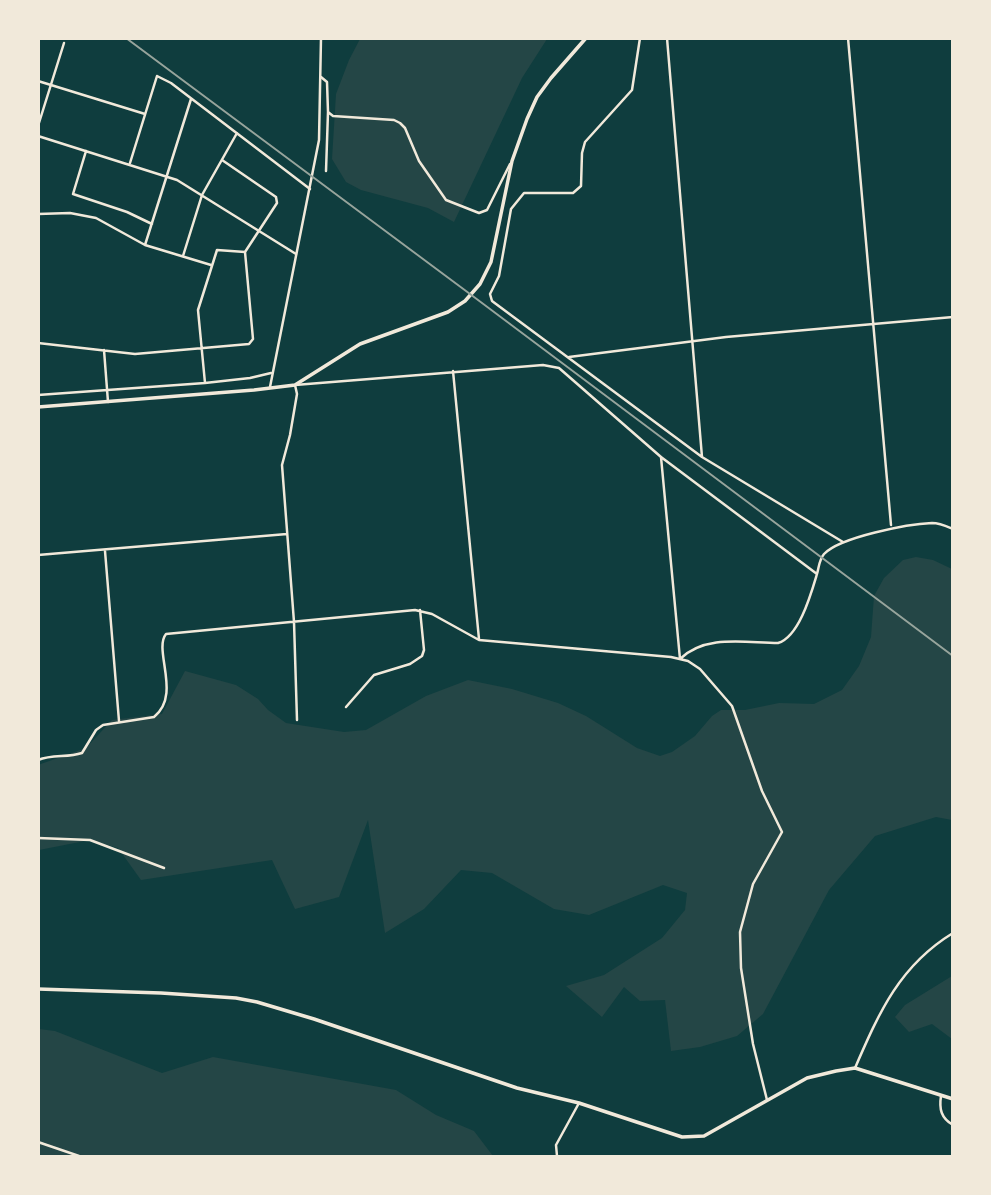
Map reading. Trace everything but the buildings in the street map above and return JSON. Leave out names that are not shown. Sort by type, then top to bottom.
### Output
[{"type":"main road","points":[[38,407],[295,385],[360,344],[447,312],[471,295],[486,274],[491,262],[512,161],[527,119],[537,97],[586,38]]},
{"type":"main road","points":[[38,989],[161,993],[257,1002],[517,1088],[579,1103],[682,1137],[704,1136],[807,1078],[855,1068],[953,1099]]},
{"type":"street","points":[[270,387],[319,140],[321,38]]},
{"type":"street","points":[[640,38],[632,90],[585,142],[581,186],[573,193],[524,193],[511,209],[499,276],[490,294],[492,301],[702,457],[842,542]]},
{"type":"street","points":[[667,38],[702,457]]},
{"type":"street","points":[[848,38],[891,525]]},
{"type":"street","points":[[38,126],[65,40]]},
{"type":"street","points":[[130,163],[157,76],[164,78],[310,189]]},
{"type":"street","points":[[321,77],[327,82],[326,171]]},
{"type":"street","points":[[38,81],[145,114]]},
{"type":"street","points":[[145,244],[191,99]]},
{"type":"street","points":[[328,112],[333,116],[394,120],[400,123],[405,128],[419,161],[446,200],[479,213],[487,210],[512,161]]},
{"type":"street","points":[[183,256],[202,195],[237,133]]},
{"type":"street","points":[[38,136],[167,176],[296,254]]},
{"type":"street","points":[[86,150],[73,194],[127,212],[152,224]]},
{"type":"street","points":[[38,343],[135,354],[249,344],[253,339],[245,252],[277,203],[276,197],[222,160]]},
{"type":"street","points":[[38,214],[78,213],[96,218],[145,244],[211,265]]},
{"type":"street","points":[[205,383],[198,310],[211,265],[217,250],[245,252]]},
{"type":"street","points":[[569,357],[726,337],[953,317]]},
{"type":"street","points":[[104,350],[108,402]]},
{"type":"street","points":[[298,720],[294,622],[282,464],[297,394],[295,385],[543,365],[559,368],[661,457],[817,574]]},
{"type":"street","points":[[453,371],[480,640]]},
{"type":"street","points":[[38,396],[205,383],[271,373]]},
{"type":"street","points":[[661,457],[680,659]]},
{"type":"street","points":[[680,659],[685,653],[713,643],[783,642],[797,626],[824,554],[842,542],[884,531],[934,523],[953,529]]},
{"type":"street","points":[[38,555],[287,534]]},
{"type":"street","points":[[105,551],[119,721]]},
{"type":"street","points":[[346,707],[374,675],[410,664],[422,656],[424,650],[421,610]]},
{"type":"street","points":[[38,760],[55,755],[82,754],[96,730],[109,722],[154,717],[162,707],[167,679],[162,640],[166,634],[421,610],[480,640],[680,659],[700,669],[732,706],[762,791],[782,832],[753,884],[740,932],[741,968],[753,1044],[767,1100]]},
{"type":"street","points":[[38,838],[90,840],[164,868]]},
{"type":"street","points":[[855,1068],[881,1012],[901,979],[928,949],[953,933]]},
{"type":"street","points":[[942,1096],[939,1106],[942,1114],[953,1125]]},
{"type":"street","points":[[557,1157],[556,1145],[579,1103]]},
{"type":"street","points":[[38,1142],[79,1157]]},
{"type":"shaded area","points":[[360,39],[547,39],[522,78],[454,222],[428,208],[361,190],[346,182],[332,159],[336,94]]},
{"type":"shaded area","points":[[916,557],[933,560],[952,569],[952,820],[936,817],[875,836],[829,890],[763,1014],[737,1036],[700,1047],[671,1051],[665,1000],[640,1001],[624,987],[602,1017],[566,986],[604,975],[662,938],[685,910],[687,893],[663,885],[589,915],[554,909],[492,873],[461,870],[424,909],[385,933],[368,820],[339,897],[295,909],[272,860],[141,880],[118,848],[90,840],[39,850],[38,765],[86,748],[112,720],[162,714],[185,671],[236,685],[258,699],[286,723],[344,732],[366,730],[426,696],[468,680],[512,689],[558,703],[586,716],[637,748],[660,756],[672,752],[695,736],[712,716],[721,710],[745,710],[779,703],[814,704],[842,690],[859,666],[871,637],[874,596],[884,578],[903,560]]},
{"type":"shaded area","points":[[952,976],[952,1039],[932,1024],[909,1032],[895,1017],[905,1005]]},
{"type":"shaded area","points":[[39,1029],[55,1031],[162,1073],[213,1057],[396,1090],[436,1115],[474,1131],[493,1156],[39,1156]]},
{"type":"railway","points":[[126,38],[953,656]]}]
